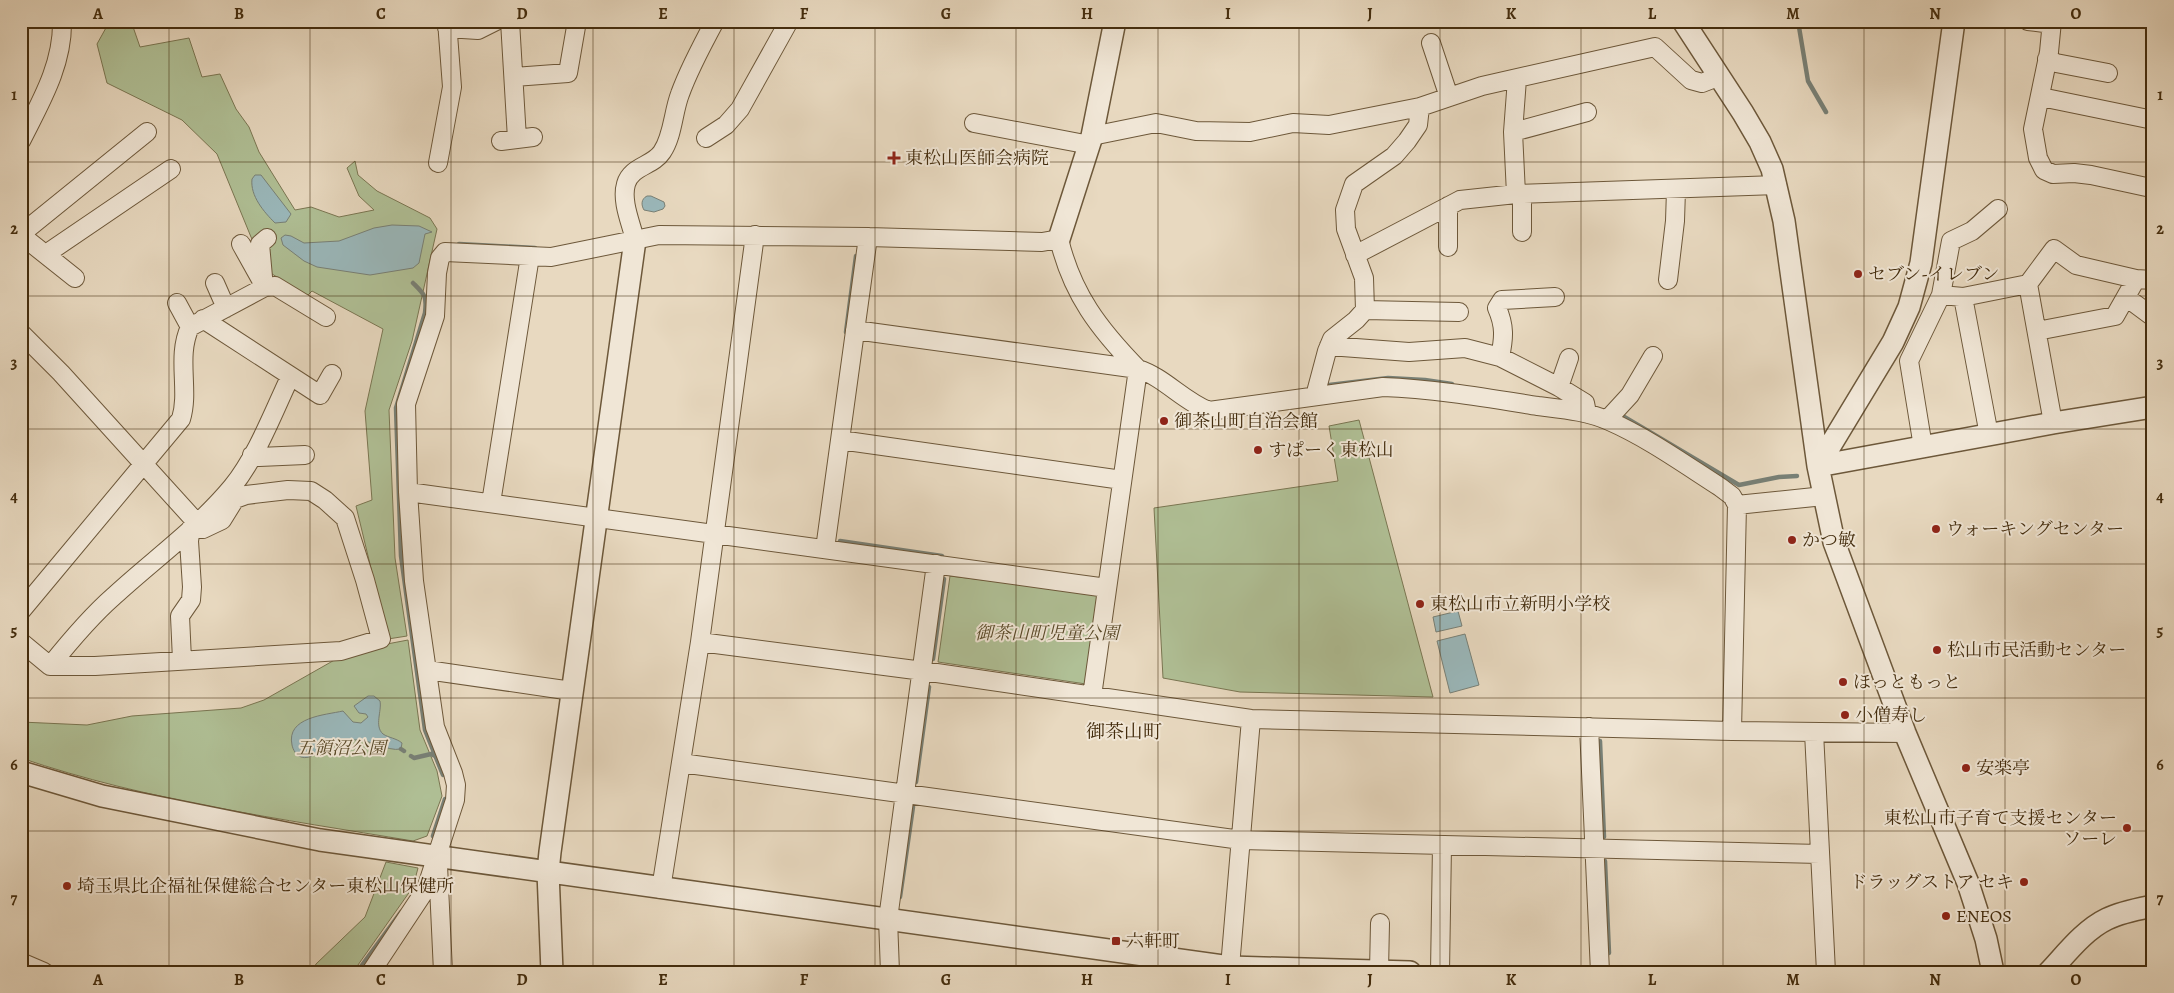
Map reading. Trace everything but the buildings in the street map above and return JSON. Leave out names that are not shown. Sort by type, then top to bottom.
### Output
[{"type":"street","points":[[21,142],[56,65],[62,34],[62,21]]},
{"type":"street","points":[[438,163],[452,87],[447,25],[478,30],[496,21]]},
{"type":"street","points":[[510,21],[517,139]]},
{"type":"street","points":[[514,77],[568,73],[577,21]]},
{"type":"street","points":[[552,972],[548,872],[635,240],[625,197],[626,181],[636,170],[658,159],[665,147],[680,94],[715,21]]},
{"type":"street","points":[[706,138],[726,125],[740,109],[789,21]]},
{"type":"street","points":[[1115,21],[1091,141],[1059,239],[1065,267],[1082,300],[1110,341],[1138,370]]},
{"type":"street","points":[[1683,21],[1720,76],[1760,142],[1777,185],[1788,246],[1818,466],[1834,542],[1905,733],[1968,883],[1986,939],[1993,972]]},
{"type":"street","points":[[1818,466],[1893,342],[1909,307],[1921,264],[1954,21]]},
{"type":"street","points":[[2028,21],[2052,23],[2041,96],[2033,129],[2038,158],[2044,170],[2053,174],[2091,175],[2151,188],[2153,183]]},
{"type":"street","points":[[1431,43],[1449,97]]},
{"type":"street","points":[[974,123],[1091,141],[1156,123],[1196,130],[1250,132],[1293,123],[1329,125],[1420,107],[1482,86],[1655,47],[1691,80],[1702,83],[1720,76]]},
{"type":"street","points":[[2047,59],[2056,63],[2108,73]]},
{"type":"street","points":[[1517,79],[1513,132],[1522,232]]},
{"type":"street","points":[[2041,96],[2153,120]]},
{"type":"street","points":[[1315,396],[1332,340],[1365,310],[1364,278],[1346,229],[1345,210],[1354,184],[1394,156],[1407,141],[1418,125],[1420,107]]},
{"type":"street","points":[[1513,132],[1587,112]]},
{"type":"street","points":[[75,278],[21,235],[147,132]]},
{"type":"street","points":[[46,254],[171,170]]},
{"type":"street","points":[[1355,256],[1448,206],[1472,197],[1777,185]]},
{"type":"street","points":[[1668,280],[1675,221],[1676,190]]},
{"type":"street","points":[[1448,206],[1448,247]]},
{"type":"street","points":[[1923,448],[1909,361],[1941,295],[1951,241],[1972,231],[1998,209]]},
{"type":"street","points":[[371,972],[426,890],[455,800],[456,785],[435,727],[414,582],[408,492],[406,404],[435,316],[437,273],[440,258],[445,252],[551,257],[659,235],[1042,242],[1059,239]]},
{"type":"street","points":[[661,889],[700,642],[755,236]]},
{"type":"street","points":[[264,284],[260,244],[267,238]]},
{"type":"street","points":[[825,549],[868,238]]},
{"type":"street","points":[[241,244],[264,284]]},
{"type":"street","points":[[1941,295],[1963,297],[2028,284],[2054,249],[2076,265],[2144,280]]},
{"type":"street","points":[[491,503],[530,256]]},
{"type":"street","points":[[2037,330],[2115,316],[2126,297],[2144,280]]},
{"type":"street","points":[[215,283],[226,308]]},
{"type":"street","points":[[21,611],[180,419],[184,401],[184,351],[196,323],[226,308],[264,284],[275,286],[326,317]]},
{"type":"street","points":[[2028,284],[2053,423]]},
{"type":"street","points":[[1500,357],[1504,339],[1503,322],[1497,308],[1502,300],[1555,297]]},
{"type":"street","points":[[1963,297],[1989,435]]},
{"type":"street","points":[[2126,297],[2153,317]]},
{"type":"street","points":[[177,303],[196,323],[320,395],[332,374]]},
{"type":"street","points":[[1365,310],[1459,312]]},
{"type":"street","points":[[855,330],[1151,373],[1194,405],[1209,412],[1383,387],[1411,388],[1586,414],[1607,420],[1645,439],[1720,487],[1732,496],[1737,505],[1732,731]]},
{"type":"street","points":[[21,332],[61,373],[194,525],[203,529],[222,520],[235,499],[246,495],[288,490],[311,491],[325,500],[345,518],[366,580],[381,639],[341,651],[95,666],[50,666],[21,642]]},
{"type":"street","points":[[1329,346],[1409,352],[1465,348],[1500,357],[1560,387],[1585,403],[1586,414]]},
{"type":"street","points":[[1607,420],[1630,395],[1653,356]]},
{"type":"street","points":[[1560,387],[1569,358]]},
{"type":"street","points":[[1092,696],[1138,370]]},
{"type":"street","points":[[50,666],[81,629],[112,597],[194,525],[232,487],[252,455],[290,377]]},
{"type":"street","points":[[1818,466],[2053,423],[2153,408]]},
{"type":"street","points":[[840,440],[1122,480]]},
{"type":"street","points":[[252,455],[259,457],[305,455]]},
{"type":"street","points":[[408,492],[1107,588]]},
{"type":"street","points":[[1737,505],[1824,496]]},
{"type":"street","points":[[182,660],[180,616],[191,600],[189,541],[194,525]]},
{"type":"street","points":[[890,972],[888,919],[936,564]]},
{"type":"street","points":[[700,642],[923,671],[1251,719],[1732,731],[1905,733]]},
{"type":"street","points":[[427,670],[572,691]]},
{"type":"street","points":[[1230,969],[1251,719]]},
{"type":"street","points":[[1589,727],[1600,972]]},
{"type":"street","points":[[1814,732],[1826,972]]},
{"type":"street","points":[[681,763],[1241,840],[1820,854]]},
{"type":"street","points":[[21,772],[102,796],[204,818],[320,840],[438,857],[888,919],[1230,969],[1410,972]]},
{"type":"street","points":[[1440,972],[1442,845]]},
{"type":"street","points":[[438,857],[443,972]]},
{"type":"street","points":[[2049,972],[2090,931],[2107,919],[2153,906]]},
{"type":"street","points":[[1379,971],[1380,923]]},
{"type":"street","points":[[21,965],[22,963],[44,972]]},
{"type":"green space","points":[[117,21],[131,21],[140,47],[189,38],[202,77],[220,74],[236,109],[249,127],[259,152],[295,210],[311,207],[339,217],[374,210],[359,196],[347,168],[355,161],[358,175],[377,191],[430,218],[437,229],[412,341],[389,410],[395,558],[407,636],[388,639],[356,506],[372,500],[365,411],[383,329],[312,291],[307,296],[269,272],[251,237],[217,154],[182,120],[107,83],[97,44],[107,26]]},
{"type":"green space","points":[[1359,420],[1433,697],[1240,692],[1163,678],[1154,508],[1338,481],[1329,426]]},
{"type":"green space","name":"御茶山町児童公園","points":[[950,576],[1100,594],[1086,684],[938,662]]},
{"type":"green space","name":"五領沼公園","points":[[408,640],[420,730],[437,771],[442,796],[427,836],[413,841],[166,797],[117,786],[21,758],[21,722],[87,725],[132,716],[241,708],[264,700],[338,658]]},
{"type":"green space","points":[[386,862],[418,868],[413,887],[353,972],[312,972],[316,964],[365,917]]},
{"type":"water","points":[[255,175],[261,175],[291,214],[286,222],[275,223],[266,214],[253,192],[252,179]]},
{"type":"water","points":[[647,196],[664,202],[665,206],[663,209],[654,212],[644,210],[643,200]]},
{"type":"water","points":[[392,225],[419,226],[432,232],[425,234],[419,263],[413,268],[370,275],[317,267],[304,261],[283,245],[281,238],[285,235],[291,236],[304,243],[339,241],[374,228]]},
{"type":"water","points":[[1458,611],[1462,626],[1436,632],[1433,617]]},
{"type":"water","points":[[1465,634],[1479,685],[1450,693],[1437,641]]},
{"type":"water","points":[[368,696],[374,696],[380,701],[380,731],[402,743],[401,749],[390,749],[365,741],[352,740],[332,744],[305,758],[295,752],[292,745],[292,736],[295,728],[301,723],[317,716],[343,711],[353,722],[361,723],[368,717],[366,714],[359,713],[354,706]]},
{"type":"waterway","points":[[1798,21],[1808,81],[1826,112]]},
{"type":"waterway","points":[[459,244],[535,248]]},
{"type":"waterway","points":[[846,332],[856,256]]},
{"type":"waterway","points":[[413,283],[424,296],[426,307],[396,408],[401,556],[425,730],[443,775]]},
{"type":"waterway","points":[[1329,385],[1388,378],[1452,384]]},
{"type":"waterway","points":[[1621,415],[1739,485],[1779,477],[1797,476]]},
{"type":"waterway","points":[[840,541],[942,556]]},
{"type":"waterway","points":[[933,659],[944,579]]},
{"type":"waterway","points":[[916,782],[929,687]]},
{"type":"waterway","points":[[1600,741],[1604,837]]},
{"type":"waterway","points":[[411,756],[414,758],[431,754],[435,756]]},
{"type":"waterway","points":[[433,836],[445,799]]},
{"type":"waterway","points":[[900,897],[913,807]]},
{"type":"waterway","points":[[1605,861],[1609,953]]},
{"type":"waterway","points":[[357,972],[401,912]]},
{"type":"place","name":"東松山医師会病院","points":[[894,158]]},
{"type":"place","name":"セブン-イレブン","points":[[1858,274]]},
{"type":"place","name":"御茶山町自治会館","points":[[1164,421]]},
{"type":"place","name":"すぱーく東松山","points":[[1258,450]]},
{"type":"place","name":"ウォーキングセンター","points":[[1936,529]]},
{"type":"place","name":"かつ敏","points":[[1792,540]]},
{"type":"place","name":"東松山市立新明小学校","points":[[1420,604]]},
{"type":"place","name":"松山市民活動センター","points":[[1937,650]]},
{"type":"place","name":"ほっともっと","points":[[1843,682]]},
{"type":"place","name":"小僧寿し","points":[[1845,715]]},
{"type":"place","name":"安楽亭","points":[[1966,768]]},
{"type":"place","name":"東松山市子育て支援センター ソーレ","points":[[2127,828]]},
{"type":"place","name":"ドラッグストア セキ","points":[[2024,882]]},
{"type":"place","name":"埼玉県比企福祉保健総合センター東松山保健所","points":[[67,886]]},
{"type":"place","name":"ENEOS","points":[[1946,916]]},
{"type":"place","name":"六軒町","points":[[1116,941]]},
{"type":"district","name":"御茶山町","points":[[1124,732]]}]
